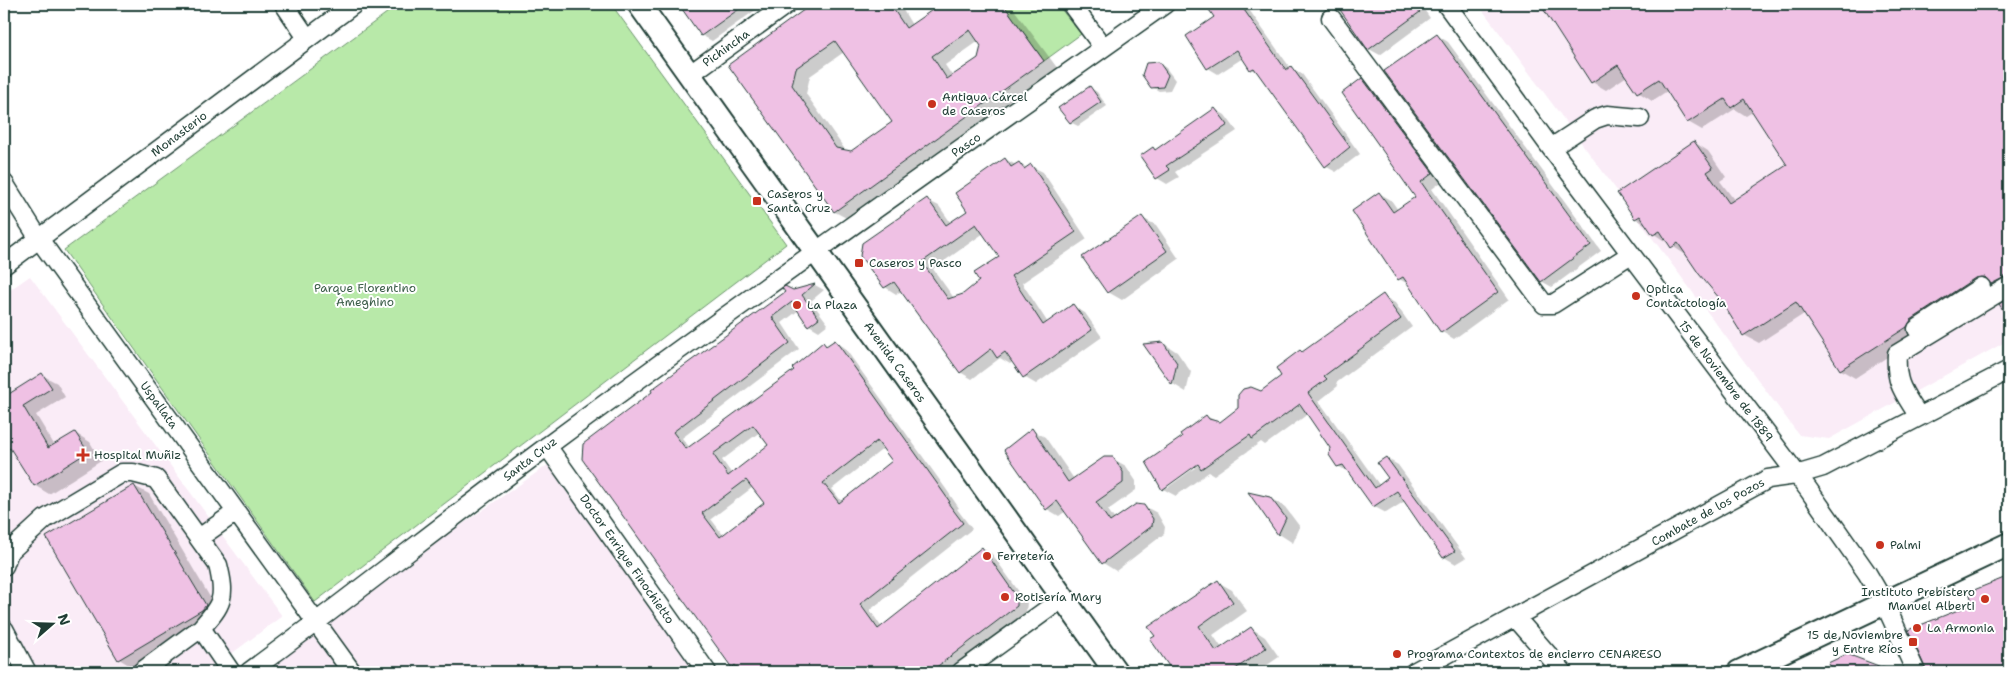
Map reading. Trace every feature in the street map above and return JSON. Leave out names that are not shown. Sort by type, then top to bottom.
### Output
[{"type":"main road","name":"Avenida Caseros","points":[[639,4],[1116,672]]},
{"type":"main road","points":[[1739,672],[2009,544]]},
{"type":"street","points":[[284,4],[307,38]]},
{"type":"street","name":"Monasterio","points":[[4,265],[354,4]]},
{"type":"street","name":"Pichincha","points":[[689,74],[787,4]]},
{"type":"street","points":[[1071,4],[1104,48]]},
{"type":"street","name":"Pasco","points":[[815,251],[1165,4]]},
{"type":"street","name":"15 de Noviembre de 1889","points":[[1446,4],[1867,573],[1884,602],[1916,672]]},
{"type":"street","points":[[1331,18],[1544,304],[1553,304],[1631,254]]},
{"type":"street","points":[[1551,148],[1595,119],[1607,115],[1640,118]]},
{"type":"street","name":"Uspallata","points":[[4,184],[39,239],[352,672]]},
{"type":"street","name":"Santa Cruz","points":[[249,672],[547,446],[815,251]]},
{"type":"street","points":[[1897,354],[2009,286]]},
{"type":"street","points":[[1919,417],[1898,383],[1896,370],[1897,354],[1902,341],[1906,336],[1982,287]]},
{"type":"street","name":"Combate de los Pozos","points":[[1414,672],[1768,479],[1796,475],[1823,468],[2009,370]]},
{"type":"street","name":"Doctor Enrique Finochietto","points":[[547,446],[707,672]]},
{"type":"street","points":[[4,566],[9,552],[45,519],[122,472],[156,479],[218,565],[222,579],[222,594],[218,609],[201,628],[141,672]]},
{"type":"street","points":[[199,538],[236,512]]},
{"type":"street","points":[[961,672],[1063,598]]},
{"type":"street","points":[[1516,618],[1563,672]]},
{"type":"street","points":[[201,628],[231,672]]},
{"type":"street","points":[[4,629],[27,672]]},
{"type":"shaded area","points":[[1478,4],[2009,4],[2009,340],[1829,439],[1799,435]]},
{"type":"shaded area","name":"Hospital Muñiz","points":[[30,276],[282,616],[207,672],[4,672],[4,294]]},
{"type":"shaded area","points":[[555,460],[703,672],[249,672]]},
{"type":"green space","name":"Parque Florentino Ameghino","points":[[399,4],[611,4],[786,244],[315,602],[64,250]]},
{"type":"green space","points":[[1003,4],[1057,4],[1081,34],[1044,61]]},
{"type":"building","points":[[690,4],[746,4],[701,36],[682,9]]},
{"type":"building","name":"Antigua Cárcel de Caseros","points":[[812,4],[890,4],[906,28],[941,4],[1003,4],[1044,61],[834,212],[728,65]],"holes":[[[970,30],[981,46],[978,58],[947,79],[932,56]],[[835,41],[892,122],[851,151],[836,148],[792,85],[796,68]]]},
{"type":"building","points":[[1205,4],[1240,4],[1286,70],[1291,66],[1350,147],[1325,167],[1254,68],[1250,70],[1237,50],[1207,69],[1186,36],[1214,17]]},
{"type":"building","points":[[1336,4],[1414,4],[1420,12],[1368,50]]},
{"type":"building","points":[[1540,4],[2009,4],[2009,275],[1991,284],[1985,277],[1975,278],[1911,320],[1907,327],[1840,370],[1796,302],[1743,336],[1720,299],[1699,274],[1678,243],[1671,248],[1660,231],[1653,235],[1640,216],[1635,219],[1617,193],[1694,141],[1713,168],[1707,172],[1729,203],[1787,165],[1744,99],[1731,108],[1725,99],[1687,123],[1659,79],[1637,93],[1618,65],[1591,83]]},
{"type":"building","points":[[1437,34],[1591,245],[1541,282],[1384,71]]},
{"type":"building","points":[[1159,62],[1168,75],[1163,87],[1151,88],[1142,75],[1146,63]]},
{"type":"building","points":[[1362,78],[1433,173],[1421,182],[1498,292],[1441,333],[1403,277],[1398,280],[1352,211],[1379,192],[1393,212],[1415,197],[1342,93]]},
{"type":"building","points":[[1090,86],[1101,102],[1070,123],[1058,108]]},
{"type":"building","points":[[1215,108],[1228,125],[1166,166],[1170,170],[1156,179],[1140,156],[1153,147],[1155,150]]},
{"type":"building","points":[[1005,158],[1011,167],[1019,162],[1024,169],[1031,164],[1076,232],[1011,276],[1043,325],[1073,304],[1092,330],[1023,378],[1005,352],[997,358],[991,349],[960,373],[894,282],[884,288],[860,256],[862,243],[927,198],[946,225],[967,211],[955,193]],"holes":[[[976,224],[999,257],[974,273],[979,281],[963,294],[948,299],[922,262]]]},
{"type":"building","points":[[1142,216],[1167,251],[1107,293],[1082,257]]},
{"type":"building","points":[[815,284],[802,295],[819,318],[808,326],[792,302],[772,317],[790,343],[673,432],[686,449],[794,370],[792,368],[823,342],[826,346],[835,340],[963,523],[860,604],[878,629],[982,547],[1017,597],[1017,606],[930,672],[740,672],[735,665],[732,668],[582,459],[583,444],[652,392],[651,390],[785,292],[782,288],[785,286],[793,290]],"holes":[[[753,425],[768,445],[728,476],[713,454]],[[877,441],[892,461],[839,503],[823,483]],[[746,480],[764,503],[720,537],[702,513]]]},
{"type":"building","points":[[1383,294],[1401,319],[1324,376],[1327,379],[1308,393],[1375,488],[1388,478],[1377,463],[1386,457],[1455,551],[1443,558],[1397,491],[1373,507],[1343,465],[1337,467],[1329,455],[1330,448],[1300,404],[1252,439],[1250,435],[1201,469],[1198,464],[1162,490],[1146,462],[1182,437],[1180,434],[1206,415],[1209,419],[1220,422],[1238,408],[1238,395],[1243,389],[1251,387],[1261,391],[1281,376],[1276,368],[1300,350],[1302,352]]},
{"type":"building","points":[[2009,298],[2009,319],[1999,304]]},
{"type":"building","points":[[1163,342],[1177,363],[1172,385],[1143,344]]},
{"type":"building","points":[[42,373],[52,388],[23,406],[48,448],[75,432],[88,452],[34,486],[10,448],[4,452],[4,397]]},
{"type":"building","points":[[1032,428],[1068,482],[1104,457],[1113,457],[1123,472],[1123,483],[1096,502],[1110,522],[1136,504],[1144,505],[1153,519],[1152,526],[1102,564],[1057,501],[1046,510],[1004,450]]},
{"type":"building","points":[[134,485],[206,605],[202,610],[118,660],[46,537]]},
{"type":"building","points":[[1248,492],[1270,497],[1286,518],[1278,535]]},
{"type":"building","points":[[2009,576],[2009,672],[1927,672],[1908,630],[1973,604],[1969,592]]},
{"type":"building","points":[[1218,580],[1233,602],[1199,626],[1216,651],[1251,627],[1266,648],[1231,672],[1173,672],[1150,639],[1155,636],[1148,627]]},
{"type":"building","points":[[1847,654],[1892,672],[1832,672],[1828,663]]},
{"type":"place","name":"Antigua Cárcel de Caseros","points":[[932,104]]},
{"type":"place","name":"Caseros y Santa Cruz","points":[[757,201]]},
{"type":"place","name":"Caseros y Pasco","points":[[859,263]]},
{"type":"place","name":"Optica Contactología","points":[[1636,296]]},
{"type":"place","name":"La Plaza","points":[[797,305]]},
{"type":"place","name":"Hospital Muñiz","points":[[83,455]]},
{"type":"place","name":"Palmi","points":[[1880,545]]},
{"type":"place","name":"Ferretería","points":[[987,556]]},
{"type":"place","name":"Rotisería Mary","points":[[1005,597]]},
{"type":"place","name":"Instituto Prebístero Manuel Alberti","points":[[1985,599]]},
{"type":"place","name":"La Armonia","points":[[1917,628]]},
{"type":"place","name":"15 de Noviembre y Entre Ríos","points":[[1913,642]]},
{"type":"place","name":"Programa Contextos de encierro CENARESO","points":[[1397,654]]}]
